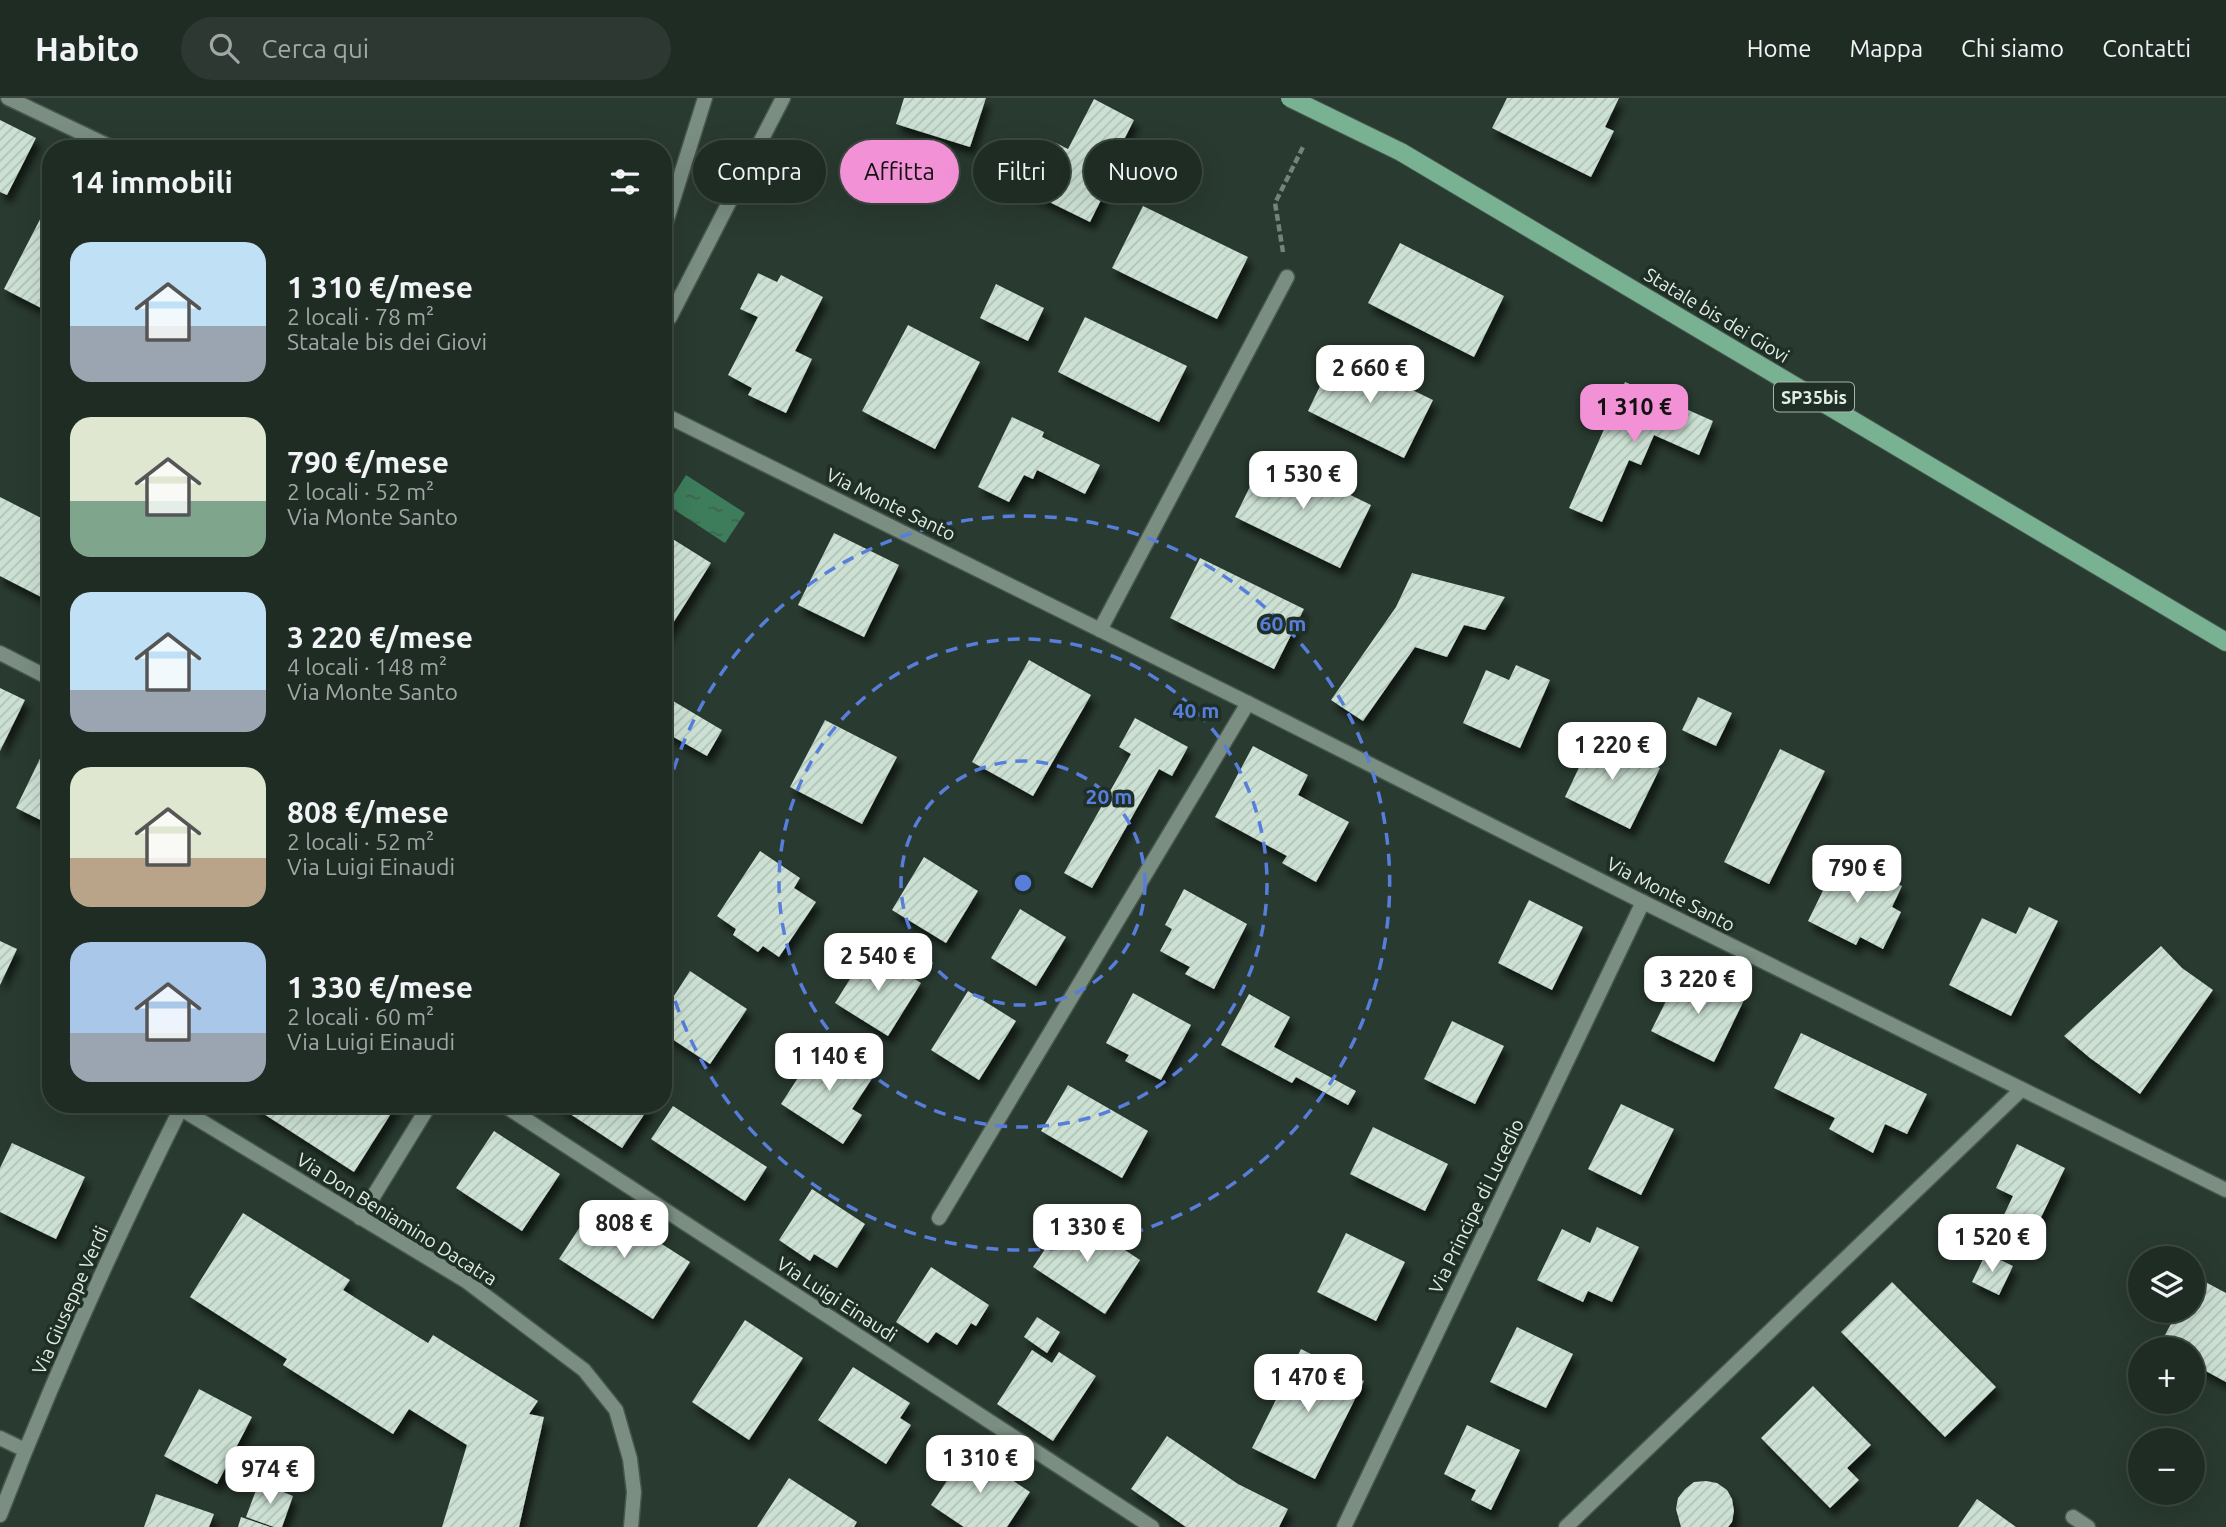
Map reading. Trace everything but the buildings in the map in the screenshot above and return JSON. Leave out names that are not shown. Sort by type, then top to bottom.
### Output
[{"type":"main road","name":"Statale bis dei Giovi","points":[[1290,98],[1401,152],[2226,642]]},
{"type":"street","points":[[8,98],[96,140]]},
{"type":"street","points":[[672,203],[705,98]]},
{"type":"street","points":[[672,313],[783,98]]},
{"type":"street","points":[[1100,630],[1287,277]]},
{"type":"street","name":"Via Monte Santo","points":[[672,418],[2226,1191]]},
{"type":"street","points":[[0,653],[42,674]]},
{"type":"street","points":[[939,1218],[1248,703]]},
{"type":"street","name":"Via Principe di Lucedio","points":[[1343,1527],[1643,902]]},
{"type":"street","points":[[1566,1527],[2021,1090]]},
{"type":"street","name":"Via Giuseppe Verdi","points":[[0,1515],[25,1450],[131,1209],[179,1113]]},
{"type":"street","name":"Via Don Beniamino Dacatra","points":[[192,1113],[466,1281],[584,1370],[616,1410],[630,1459],[634,1492],[631,1527]]},
{"type":"street","points":[[360,1218],[424,1113]]},
{"type":"street","name":"Via Luigi Einaudi","points":[[516,1113],[1152,1527]]},
{"type":"street","points":[[0,1438],[25,1450]]},
{"type":"street","points":[[2073,1517],[2088,1527]]},
{"type":"path","points":[[1287,277],[1275,203],[1304,145]]},
{"type":"water","points":[[686,475],[745,513],[725,543],[672,508],[672,497]]}]
